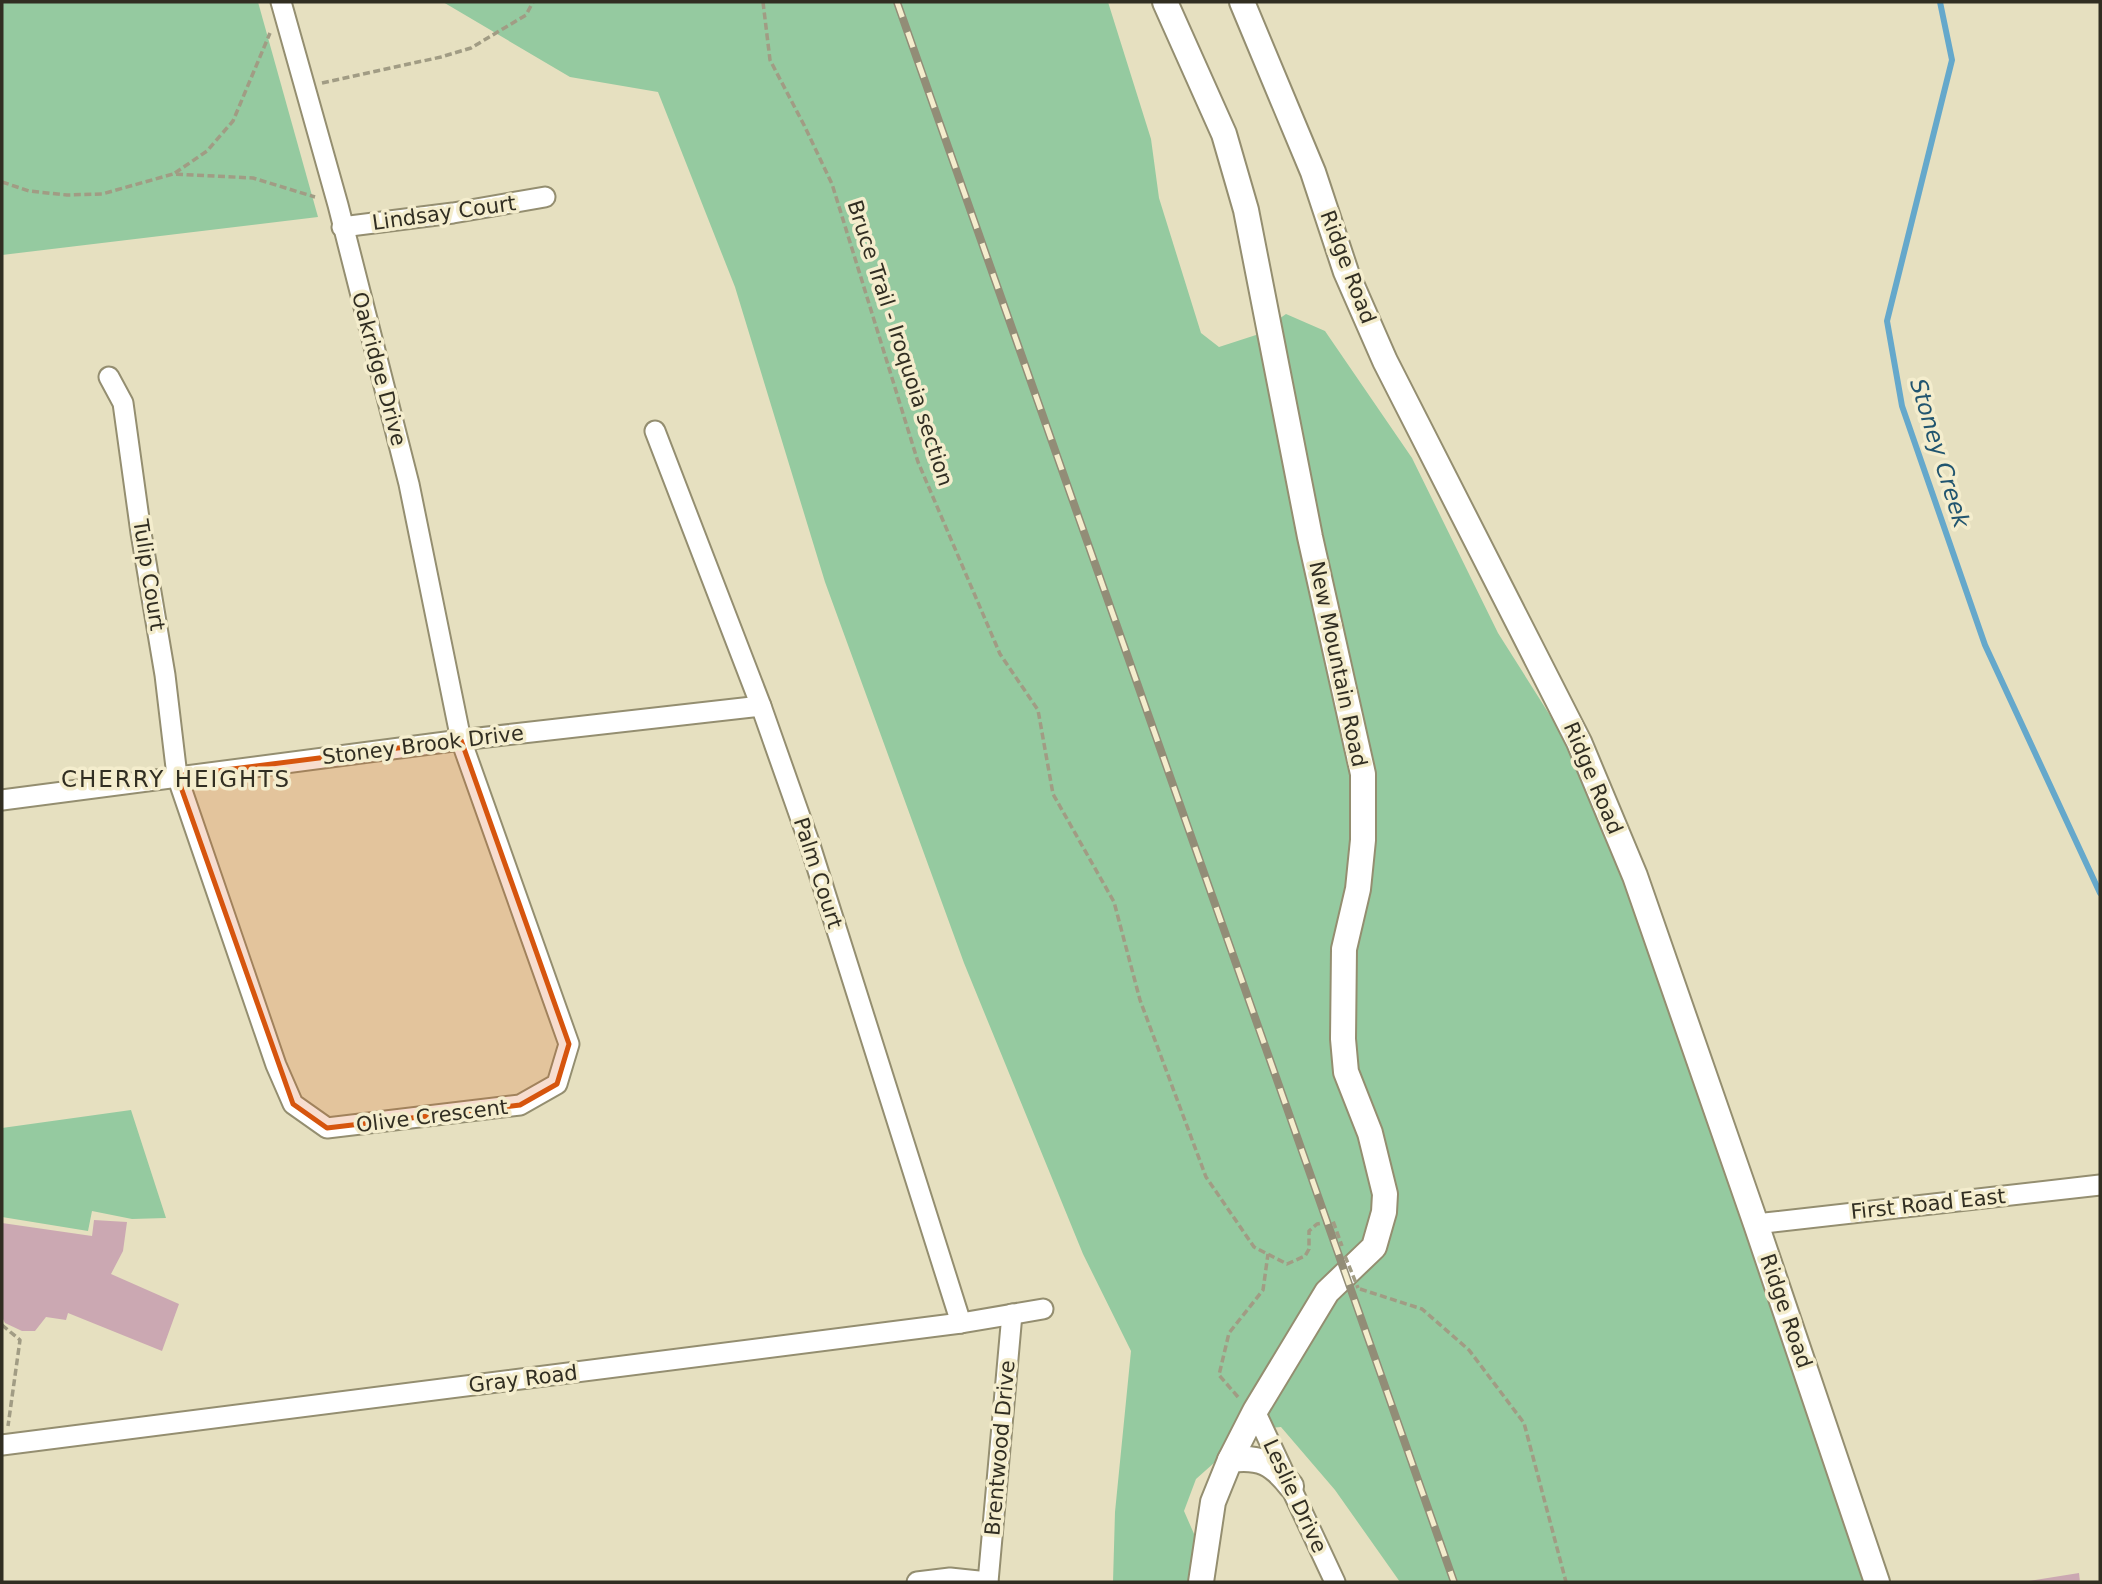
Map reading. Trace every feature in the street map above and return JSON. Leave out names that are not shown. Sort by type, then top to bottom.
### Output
[{"type":"main road","name":"New Mountain Road","points":[[1165,2],[1224,134],[1246,210],[1310,537],[1363,774],[1363,840],[1358,889],[1345,949],[1343,1039],[1346,1072],[1370,1133],[1383,1179],[1384,1212],[1374,1247],[1327,1292],[1254,1413],[1230,1460],[1213,1502],[1201,1582]]},
{"type":"main road","name":"Ridge Road","points":[[1242,2],[1313,172],[1346,272],[1385,360],[1579,742],[1635,876],[1877,1582]]},
{"type":"main road","points":[[1230,1460],[1253,1459],[1264,1462],[1280,1472],[1291,1486]]},
{"type":"street","name":"Oakridge Drive","points":[[282,3],[338,205],[409,484],[461,740]]},
{"type":"street","name":"Lindsay Court","points":[[342,228],[545,197]]},
{"type":"street","name":"Tulip Court","points":[[109,377],[123,403],[165,675],[177,776]]},
{"type":"street","name":"Palm Court","points":[[654,431],[761,706],[809,842],[961,1323]]},
{"type":"street","name":"Stoney Brook Drive","points":[[2,800],[461,740],[761,706]]},
{"type":"street","name":"Olive Crescent","points":[[177,776],[276,1065],[293,1104],[327,1128],[520,1105],[557,1084],[569,1044],[461,740]]},
{"type":"street","name":"First Road East","points":[[1756,1224],[2100,1185]]},
{"type":"street","name":"Gray Road","points":[[3,1445],[961,1323],[1043,1308]]},
{"type":"street","name":"Brentwood Drive","points":[[988,1582],[1012,1314]]},
{"type":"street","name":"Leslie Drive","points":[[1254,1413],[1335,1582]]},
{"type":"street","points":[[917,1582],[950,1578],[988,1582]]},
{"type":"path","points":[[305,87],[471,48],[526,15],[533,2]]},
{"type":"path","name":"Bruce Trail - Iroquoia section","points":[[763,2],[769,61],[832,184],[918,462],[1000,654],[1038,710],[1053,794],[1114,902],[1140,1000],[1206,1177],[1254,1247],[1268,1254]]},
{"type":"path","points":[[2,182],[29,191],[67,195],[102,194],[173,174],[207,151],[233,121],[282,3]]},
{"type":"path","points":[[173,174],[253,178],[338,205]]},
{"type":"path","points":[[1254,1413],[1219,1375],[1229,1333],[1262,1290],[1268,1254],[1287,1264],[1305,1256],[1309,1249],[1309,1231],[1317,1224],[1332,1221],[1358,1288],[1422,1309],[1469,1350],[1524,1423],[1566,1582]]},
{"type":"path","points":[[2,1325],[20,1340],[3,1445]]},
{"type":"highlighted area","points":[[461,740],[569,1044],[557,1084],[520,1105],[327,1128],[293,1104],[177,776]]},
{"type":"green space","points":[[2,2],[258,2],[318,217],[2,255]]},
{"type":"green space","points":[[443,2],[1108,2],[1151,139],[1159,198],[1201,333],[1219,347],[1256,335],[1286,314],[1325,331],[1412,458],[1498,633],[1613,815],[1872,1582],[1400,1582],[1335,1490],[1281,1427],[1251,1430],[1196,1479],[1184,1511],[1215,1582],[1113,1582],[1115,1512],[1131,1351],[1083,1254],[964,963],[825,582],[735,287],[658,92],[570,77]]},
{"type":"green space","points":[[131,1110],[166,1218],[132,1219],[92,1211],[88,1231],[2,1217],[2,1128]]},
{"type":"building","points":[[94,1220],[127,1222],[123,1251],[111,1274],[179,1304],[162,1351],[68,1313],[66,1320],[46,1317],[35,1331],[22,1331],[5,1323],[2,1317],[2,1223],[92,1236]]},
{"type":"building","points":[[2079,1573],[2080,1582],[2029,1582],[2029,1581]]},
{"type":"waterway","name":"Stoney Creek","points":[[1940,2],[1952,60],[1887,321],[1902,406],[1985,645],[2100,893]]},
{"type":"railway","points":[[897,2],[1454,1582]]},
{"type":"district","name":"CHERRY HEIGHTS","points":[[176,779]]}]
